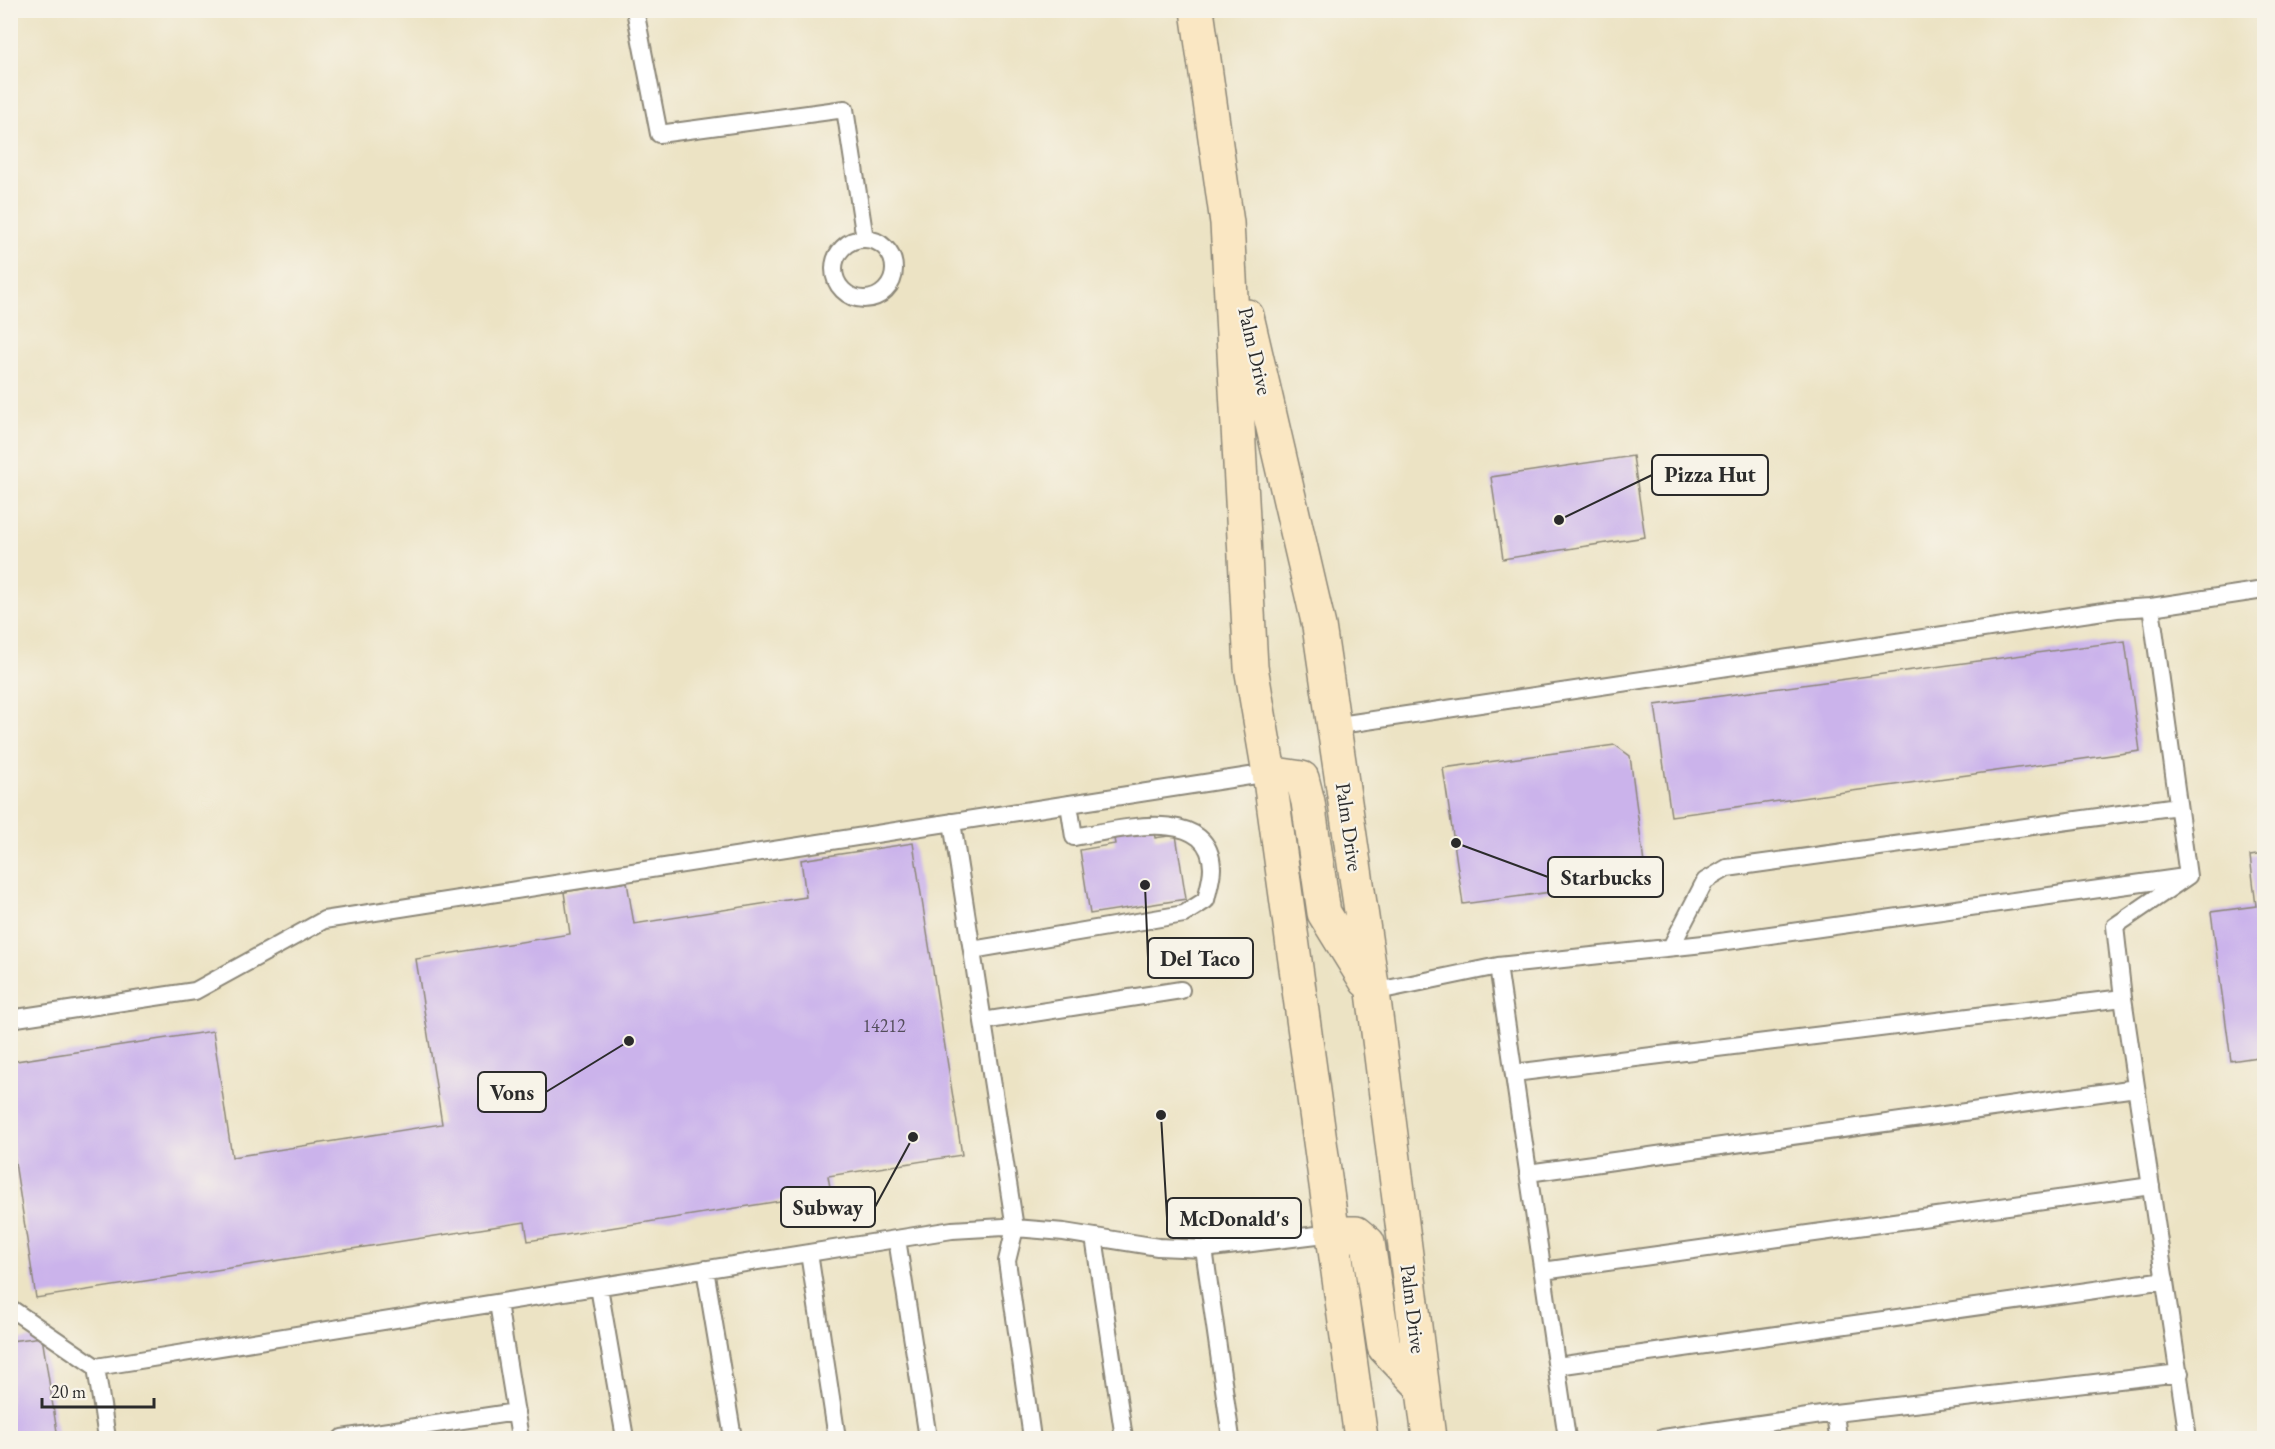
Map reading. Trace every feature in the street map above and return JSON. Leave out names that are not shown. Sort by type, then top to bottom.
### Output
[{"type":"main road","name":"Palm Drive","points":[[1197,10],[1227,223],[1319,626],[1373,992],[1429,1438]]},
{"type":"main road","name":"Palm Drive","points":[[1227,223],[1251,667],[1269,773],[1333,1233],[1356,1438]]},
{"type":"main road","points":[[1269,773],[1302,778],[1308,802],[1324,913],[1373,992]]},
{"type":"main road","points":[[1333,1233],[1356,1233],[1368,1243],[1375,1274],[1384,1347],[1422,1387]]},
{"type":"lane","points":[[635,10],[659,134],[844,109],[865,239]]},
{"type":"lane","points":[[1334,726],[2106,611],[2151,607],[2265,590]]},
{"type":"lane","points":[[2151,607],[2188,876]]},
{"type":"lane","points":[[10,1019],[195,991],[324,920],[1269,773]]},
{"type":"lane","points":[[972,950],[1184,914],[1206,900],[1212,867],[1203,840],[1184,828],[1149,825],[1074,837],[1069,804]]},
{"type":"lane","points":[[1671,947],[1705,881],[1727,868],[2178,806]]},
{"type":"lane","points":[[952,822],[1015,1228],[1008,1261],[1032,1438]]},
{"type":"lane","points":[[1373,992],[1498,966],[1671,947],[2188,876]]},
{"type":"lane","points":[[2188,876],[2115,926],[2123,998],[2188,1438]]},
{"type":"lane","points":[[1498,966],[1568,1438]]},
{"type":"lane","points":[[983,1021],[1181,990]]},
{"type":"lane","points":[[1514,1073],[2123,998]]},
{"type":"lane","points":[[1528,1173],[2136,1088]]},
{"type":"lane","points":[[1543,1270],[2151,1186]]},
{"type":"lane","points":[[10,1308],[96,1366],[952,1230],[1015,1228],[1158,1247],[1204,1249],[1333,1233]]},
{"type":"lane","points":[[1094,1237],[1124,1438]]},
{"type":"lane","points":[[897,1239],[928,1438]]},
{"type":"lane","points":[[1204,1249],[1231,1438]]},
{"type":"lane","points":[[809,1253],[837,1438]]},
{"type":"lane","points":[[705,1269],[733,1438]]},
{"type":"lane","points":[[1557,1366],[2165,1280]]},
{"type":"lane","points":[[599,1287],[625,1438]]},
{"type":"lane","points":[[498,1303],[520,1438]]},
{"type":"lane","points":[[96,1366],[108,1438]]},
{"type":"lane","points":[[1663,1438],[1835,1413],[2180,1373]]},
{"type":"lane","points":[[342,1438],[516,1412]]},
{"type":"lane","points":[[1835,1413],[1838,1438]]},
{"type":"building","points":[[1633,456],[1645,537],[1503,559],[1491,477]]},
{"type":"building","points":[[2125,641],[2140,751],[1671,816],[1655,705]]},
{"type":"building","points":[[1615,745],[1630,756],[1646,879],[1463,904],[1443,768]]},
{"type":"building","points":[[1152,816],[1155,838],[1176,835],[1186,899],[1090,914],[1080,850],[1115,844],[1111,822]]},
{"type":"building","points":[[913,843],[962,1155],[828,1176],[831,1193],[528,1241],[525,1222],[36,1298],[10,1130],[10,1062],[213,1031],[232,1157],[442,1124],[416,959],[570,934],[564,892],[627,882],[634,924],[806,897],[801,860]]},
{"type":"building","points":[[2264,854],[2264,1056],[2231,1061],[2211,912],[2256,906],[2250,856]]},
{"type":"building","points":[[42,1337],[58,1438],[10,1438],[10,1341]]},
{"type":"place","name":"Pizza Hut","points":[[1559,520]]},
{"type":"place","name":"Starbucks","points":[[1456,843]]},
{"type":"place","name":"Del Taco","points":[[1145,885]]},
{"type":"place","name":"Vons","points":[[629,1041]]},
{"type":"place","name":"McDonald's","points":[[1161,1115]]},
{"type":"place","name":"Subway","points":[[913,1137]]}]
